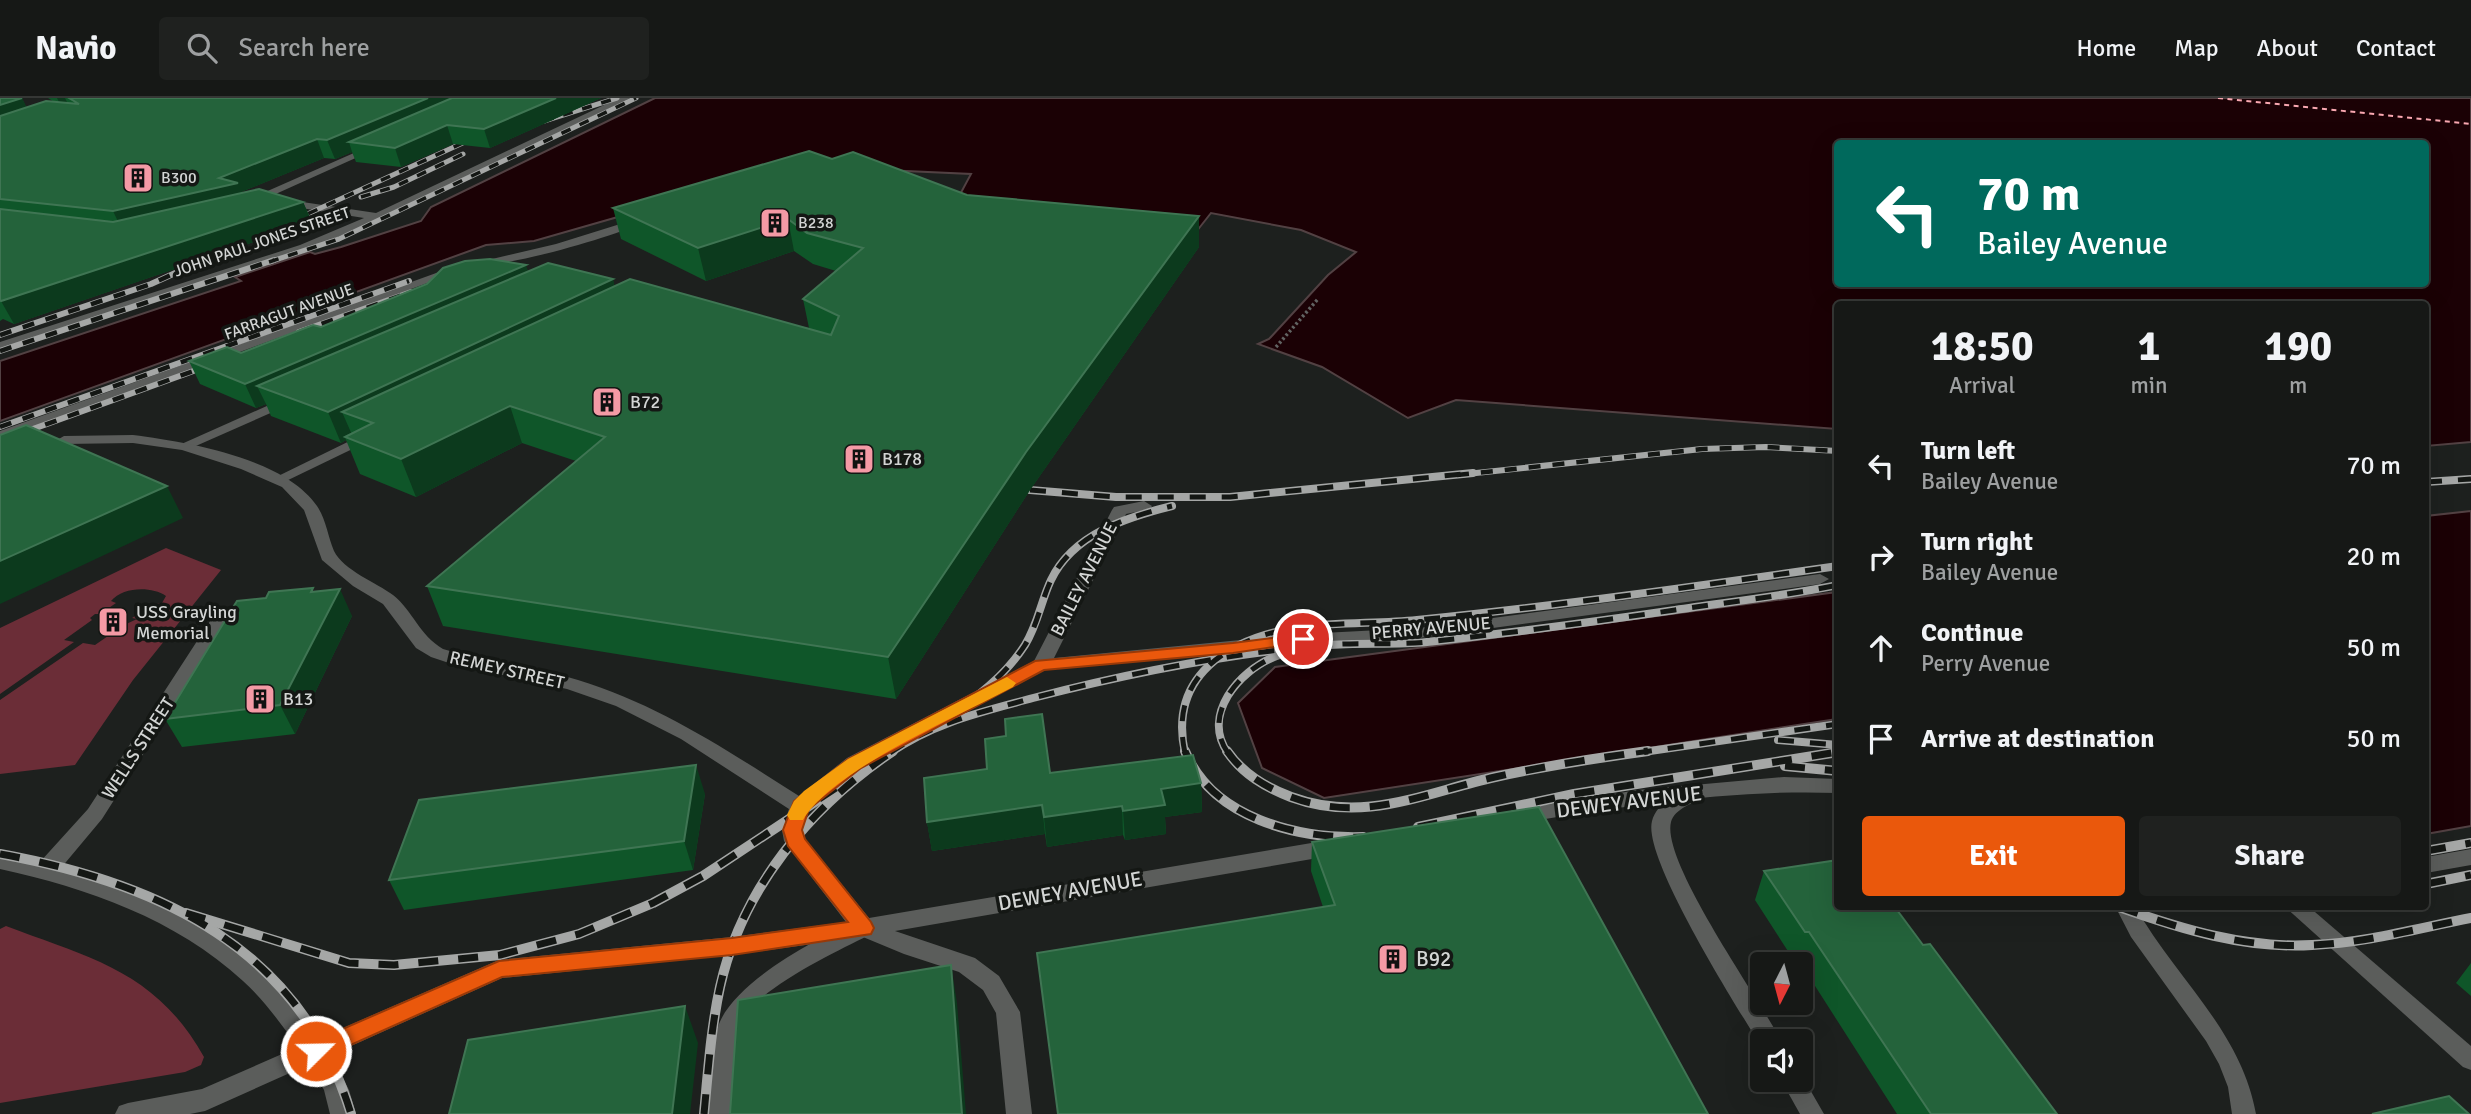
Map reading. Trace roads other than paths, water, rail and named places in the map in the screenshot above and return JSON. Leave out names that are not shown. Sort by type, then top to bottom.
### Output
[{"type":"street","points":[[376,216],[626,98]]},
{"type":"street","name":"JOHN PAUL JONES STREET","points":[[376,216],[257,198],[381,144]]},
{"type":"street","name":"JOHN PAUL JONES STREET","points":[[0,345],[320,242],[376,216]]},
{"type":"street","name":"FARRAGUT AVENUE","points":[[0,436],[471,265]]},
{"type":"street","name":"REMEY STREET","points":[[55,441],[122,439],[184,446],[246,466],[277,480],[302,496],[312,508],[328,556],[359,582],[389,600],[422,644],[437,653],[459,660],[571,684],[622,702],[688,734],[800,806]]},
{"type":"street","name":"BAILEY AVENUE","points":[[1041,665],[1120,510],[1144,506]]},
{"type":"street","name":"PERRY AVENUE","points":[[1041,665],[1303,639],[1419,633],[1820,579]]},
{"type":"street","name":"WELLS STREET","points":[[46,870],[95,814],[220,619]]},
{"type":"street","points":[[1019,1114],[1008,1012],[992,983],[967,965],[912,948],[864,928],[795,841],[793,830],[800,806],[844,771],[878,749],[1041,665]]},
{"type":"street","name":"DEWEY AVENUE","points":[[1502,820],[1638,797],[1784,784],[1834,786]]},
{"type":"street","name":"DEWEY AVENUE","points":[[128,1114],[205,1100],[499,969],[732,946],[864,928],[1352,844]]},
{"type":"street","points":[[2429,865],[2471,857]]},
{"type":"street","points":[[0,861],[46,870],[126,899],[190,930],[246,970],[270,993],[316,1051],[341,1099],[344,1114]]},
{"type":"lane","points":[[259,208],[282,201]]},
{"type":"lane","points":[[471,265],[554,249],[645,220]]},
{"type":"lane","points":[[471,265],[520,271]]},
{"type":"lane","points":[[184,446],[296,397]]},
{"type":"lane","points":[[277,480],[376,432]]},
{"type":"lane","points":[[1698,792],[1667,812],[1661,822],[1660,839],[1686,896],[1763,1029]]},
{"type":"lane","points":[[2127,910],[2138,932],[2218,1044],[2234,1071],[2244,1114]]},
{"type":"lane","points":[[2299,910],[2471,1060]]},
{"type":"lane","points":[[720,1114],[728,1035],[736,1012],[775,978],[864,928]]},
{"type":"lane","points":[[1799,1092],[1812,1114]]},
{"type":"railway","points":[[544,121],[617,98]]},
{"type":"railway","points":[[269,262],[339,239],[636,98]]},
{"type":"railway","points":[[290,222],[478,136]]},
{"type":"railway","points":[[361,197],[394,187],[463,154]]},
{"type":"railway","points":[[200,262],[239,245]]},
{"type":"railway","points":[[0,335],[151,284],[204,260]]},
{"type":"railway","points":[[0,351],[274,260]]},
{"type":"railway","points":[[0,427],[409,281]]},
{"type":"railway","points":[[299,332],[411,292]]},
{"type":"railway","points":[[0,441],[210,365]]},
{"type":"railway","points":[[1457,475],[1702,449],[1766,447],[1834,451]]},
{"type":"railway","points":[[1030,490],[1116,497],[1230,497],[1473,473]]},
{"type":"railway","points":[[2429,482],[2471,479]]},
{"type":"railway","points":[[946,718],[989,686],[1017,656],[1033,629],[1051,580],[1073,551],[1087,539],[1120,522],[1172,506]]},
{"type":"railway","points":[[1217,659],[1260,636],[1304,627],[1395,622],[1470,614],[1834,567]]},
{"type":"railway","points":[[1227,751],[1221,739],[1219,724],[1221,710],[1228,696],[1248,673],[1274,657],[1293,651],[1331,645],[1427,642],[1489,635],[1756,599],[1834,586]]},
{"type":"railway","points":[[1217,659],[1279,650]]},
{"type":"railway","points":[[892,752],[924,733],[977,713],[1094,683],[1217,659]]},
{"type":"railway","points":[[1185,753],[1182,735],[1185,703],[1199,676],[1217,659]]},
{"type":"railway","points":[[1636,753],[1834,725]]},
{"type":"railway","points":[[1778,740],[1834,745]]},
{"type":"railway","points":[[1185,751],[1198,774],[1215,793],[1259,820],[1311,834],[1363,837]]},
{"type":"railway","points":[[1227,751],[1247,773],[1272,789],[1318,805],[1344,808],[1394,803],[1514,773],[1648,751]]},
{"type":"railway","points":[[704,1114],[720,987],[730,951],[745,916],[784,853],[808,824],[863,773],[892,752]]},
{"type":"railway","points":[[1418,827],[1574,794],[1834,753]]},
{"type":"railway","points":[[1785,766],[1834,771]]},
{"type":"railway","points":[[186,913],[349,963],[394,965],[500,955],[579,934],[653,903],[703,876],[842,784]]},
{"type":"railway","points":[[2429,850],[2471,843]]},
{"type":"railway","points":[[0,854],[59,867],[115,884],[168,905],[216,933],[260,966],[297,1007],[328,1056],[351,1114]]},
{"type":"railway","points":[[2429,883],[2471,875]]},
{"type":"railway","points":[[2128,910],[2214,936],[2287,945],[2352,941],[2471,918]]},
{"type":"place","name":"B300","points":[[138,178]]},
{"type":"place","name":"B238","points":[[775,223]]},
{"type":"place","name":"B72","points":[[607,402]]},
{"type":"place","name":"B178","points":[[859,459]]},
{"type":"place","name":"USS Grayling Memorial","points":[[113,622]]},
{"type":"place","name":"B13","points":[[260,699]]},
{"type":"place","name":"B92","points":[[1393,959]]}]
